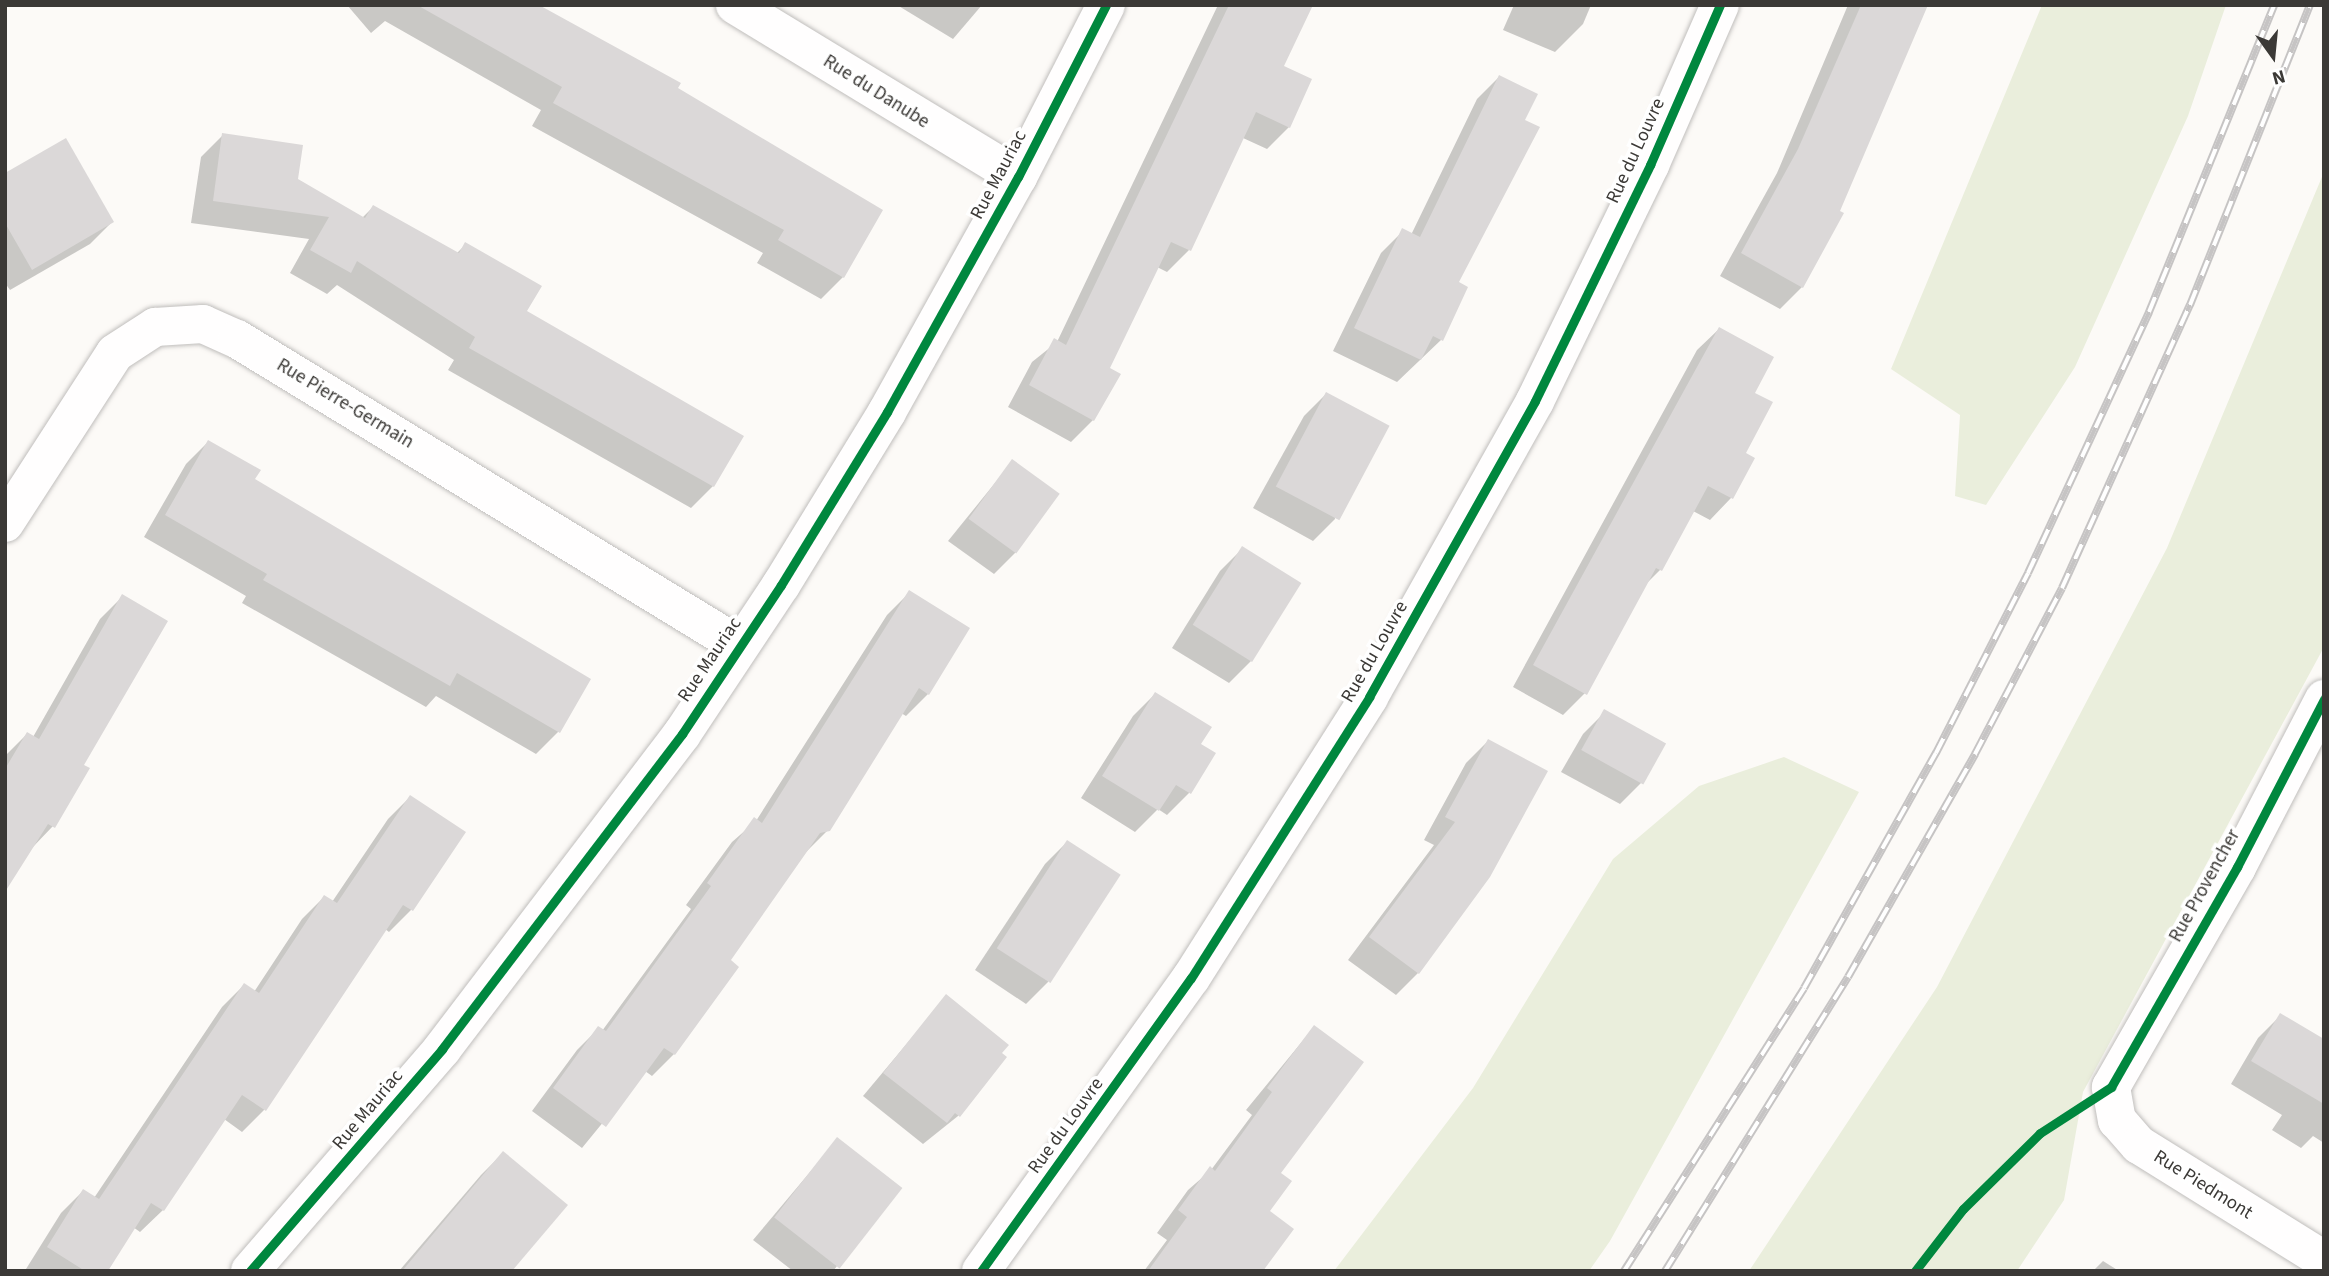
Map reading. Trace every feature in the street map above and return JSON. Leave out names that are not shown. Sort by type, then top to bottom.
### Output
[{"type":"street","name":"Rue du Danube","points":[[736,5],[1018,177]]},
{"type":"street","name":"Rue Mauriac","points":[[250,1271],[368,1138],[500,976],[682,734],[887,412],[1018,177],[1106,5]]},
{"type":"street","name":"Rue du Louvre","points":[[981,1271],[1191,978],[1376,686],[1535,401],[1650,164],[1720,5]]},
{"type":"street","name":"Rue Pierre-Germain","points":[[5,523],[114,354],[155,327],[203,324],[237,339],[740,646]]},
{"type":"street","name":"Rue Provencher","points":[[2111,1087],[2237,867],[2324,699]]},
{"type":"street","name":"Rue Piedmont","points":[[2111,1087],[2117,1120],[2139,1145],[2324,1260]]},
{"type":"green space","points":[[2042,5],[2226,5],[2188,116],[2075,367],[1986,505],[1955,496],[1960,415],[1891,369]]},
{"type":"green space","points":[[2324,172],[2324,647],[2083,1092],[2064,1200],[2017,1271],[1749,1271],[1937,987],[2167,548]]},
{"type":"green space","points":[[1784,757],[1859,792],[1610,1241],[1589,1271],[1334,1271],[1473,1088],[1613,859],[1699,786]]},
{"type":"building","points":[[417,5],[539,5],[681,83],[678,88],[883,210],[844,278],[778,240],[784,230],[553,103],[562,87]]},
{"type":"building","points":[[1229,5],[1313,5],[1284,66],[1312,79],[1290,128],[1256,112],[1191,251],[1171,242],[1110,368],[1121,374],[1094,421],[1029,385],[1054,338],[1066,345]]},
{"type":"building","points":[[1861,5],[1928,5],[1840,211],[1844,213],[1803,288],[1741,253],[1798,149]]},
{"type":"building","points":[[1499,75],[1538,94],[1525,120],[1540,127],[1459,282],[1468,287],[1443,341],[1433,336],[1421,360],[1354,328],[1402,228],[1420,237]]},
{"type":"building","points":[[222,133],[303,145],[298,179],[365,218],[373,205],[459,253],[465,242],[542,286],[527,311],[744,436],[714,487],[469,348],[475,337],[357,261],[351,273],[310,250],[329,217],[213,201]]},
{"type":"building","points":[[66,138],[114,222],[32,270],[5,223],[5,173]]},
{"type":"building","points":[[1719,327],[1774,357],[1755,393],[1773,402],[1746,453],[1755,458],[1733,499],[1708,486],[1662,571],[1656,568],[1587,695],[1533,665]]},
{"type":"building","points":[[1326,392],[1390,426],[1339,520],[1276,486]]},
{"type":"building","points":[[208,440],[261,470],[255,479],[591,679],[560,733],[457,673],[450,686],[263,580],[267,574],[165,515]]},
{"type":"building","points":[[1012,459],[1060,494],[1016,554],[969,519]]},
{"type":"building","points":[[1242,546],[1301,583],[1252,662],[1193,625]]},
{"type":"building","points":[[909,590],[970,628],[929,695],[919,688],[830,831],[820,833],[731,960],[739,967],[675,1055],[664,1048],[606,1127],[553,1088],[598,1026],[606,1031],[711,886],[707,883],[754,817],[762,823]]},
{"type":"building","points":[[122,594],[168,621],[84,765],[90,768],[55,828],[48,824],[5,892],[5,769],[27,732],[39,739]]},
{"type":"building","points":[[1155,692],[1212,727],[1201,744],[1216,753],[1191,794],[1176,785],[1159,811],[1102,776]]},
{"type":"building","points":[[1604,709],[1666,743],[1643,785],[1581,750]]},
{"type":"building","points":[[1488,739],[1548,771],[1490,877],[1419,974],[1369,937],[1455,822],[1445,817]]},
{"type":"building","points":[[410,795],[466,832],[413,911],[403,905],[266,1111],[242,1095],[164,1211],[151,1203],[108,1271],[85,1271],[47,1247],[83,1189],[99,1199],[244,983],[259,993],[324,895],[337,903]]},
{"type":"building","points":[[1067,840],[1121,875],[1050,983],[997,948]]},
{"type":"building","points":[[946,994],[1009,1045],[1002,1053],[1007,1057],[960,1117],[955,1113],[947,1123],[883,1073]]},
{"type":"building","points":[[2280,1013],[2324,1039],[2324,1104],[2251,1061]]},
{"type":"building","points":[[1314,1025],[1364,1062],[1281,1173],[1292,1181],[1270,1211],[1294,1229],[1263,1271],[1148,1271],[1187,1217],[1178,1210],[1210,1166],[1215,1171],[1272,1092],[1267,1088]]},
{"type":"building","points":[[837,1137],[902,1188],[840,1268],[774,1217]]},
{"type":"building","points":[[503,1151],[568,1205],[512,1271],[402,1271]]},
{"type":"railway","points":[[1624,1271],[1804,988],[1936,753],[2028,573],[2149,312],[2274,5]]},
{"type":"railway","points":[[1665,1271],[1848,977],[1975,754],[2062,588],[2190,305],[2310,5]]},
{"type":"cycle path","points":[[250,1271],[442,1049],[682,734],[781,585],[887,412],[1018,177],[1106,5]]},
{"type":"cycle path","points":[[981,1271],[1191,978],[1369,697],[1535,401],[1650,165],[1720,5]]},
{"type":"cycle path","points":[[1915,1271],[1963,1209],[2040,1133],[2111,1087],[2237,867],[2324,699]]}]
